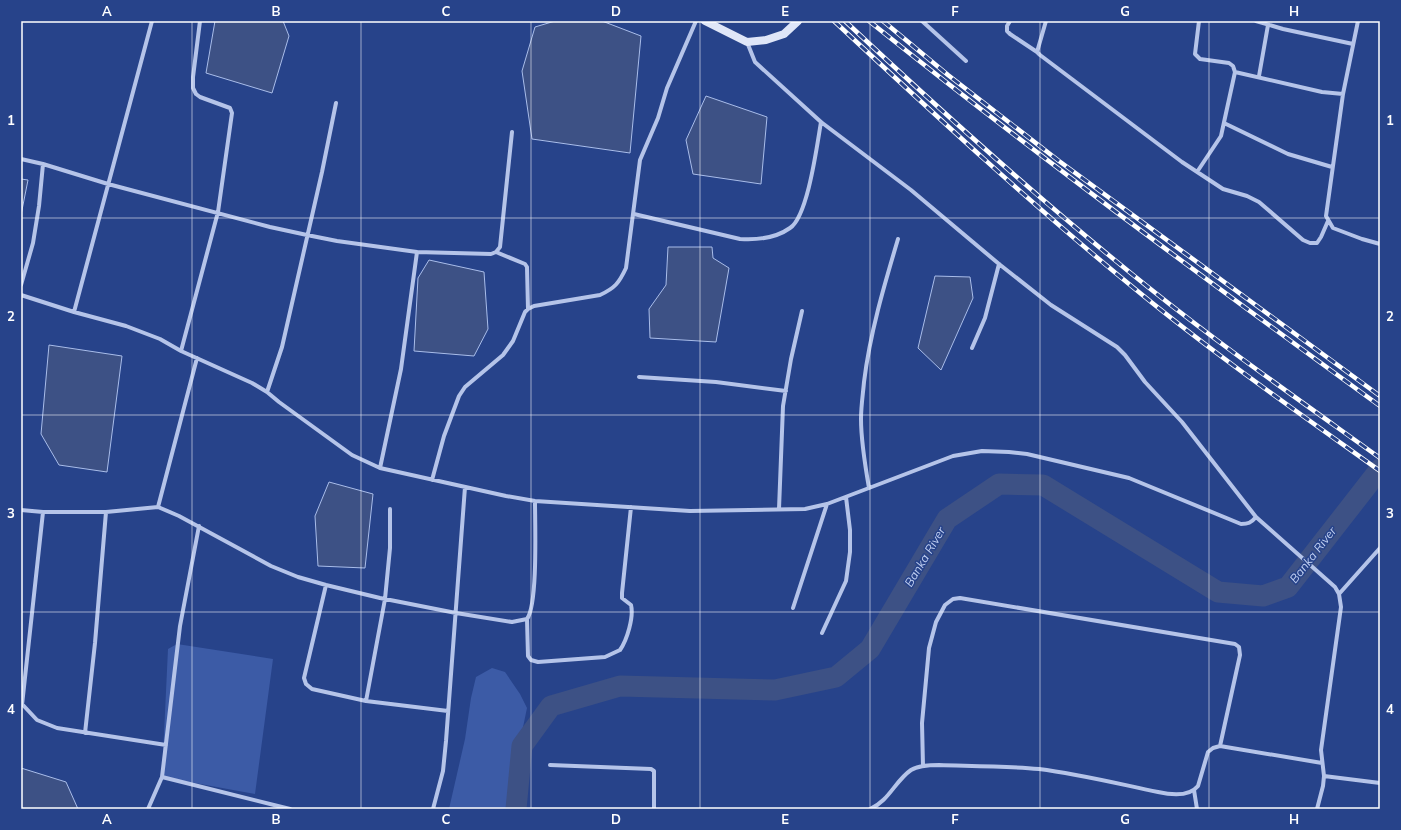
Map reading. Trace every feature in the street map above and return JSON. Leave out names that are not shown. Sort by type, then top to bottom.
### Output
[{"type":"street","points":[[74,312],[152,21]]},
{"type":"street","points":[[181,350],[218,212],[232,113],[230,108],[200,97],[196,94],[194,88],[194,77],[200,21]]},
{"type":"street","points":[[432,480],[444,436],[459,396],[465,387],[503,355],[513,341],[525,312],[534,306],[600,295],[609,291],[619,283],[626,268],[640,160],[658,118],[667,88],[696,21]]},
{"type":"street","points":[[706,21],[747,42],[766,40],[784,34],[798,21]]},
{"type":"street","points":[[922,21],[966,60]]},
{"type":"street","points":[[1010,21],[1007,26],[1007,31],[1010,34],[1037,52],[1197,172],[1223,188],[1247,196],[1259,202],[1303,240],[1310,243],[1316,243],[1321,237],[1328,221]]},
{"type":"street","points":[[1037,52],[1046,21]]},
{"type":"street","points":[[1197,172],[1218,142],[1224,123],[1235,72],[1233,66],[1229,63],[1200,59],[1197,57],[1195,54],[1199,21]]},
{"type":"street","points":[[1256,21],[1283,29],[1353,44]]},
{"type":"street","points":[[1358,21],[1343,94],[1326,216],[1334,228],[1380,244]]},
{"type":"street","points":[[1259,76],[1268,25]]},
{"type":"street","points":[[747,42],[755,62],[821,122],[911,190],[999,264],[1051,305],[1117,347],[1125,355],[1145,382],[1182,422],[1256,517],[1335,587],[1339,594],[1341,607],[1321,750],[1324,776],[1323,786],[1317,809]]},
{"type":"street","points":[[1235,72],[1259,76],[1307,88],[1343,94]]},
{"type":"street","points":[[267,392],[282,347],[336,103]]},
{"type":"street","points":[[634,214],[740,239],[753,240],[771,236],[791,228],[798,220],[805,203],[821,122]]},
{"type":"street","points":[[1224,123],[1288,154],[1332,167]]},
{"type":"street","points":[[21,159],[270,227],[337,241],[417,252],[491,254],[496,252],[500,246],[512,132]]},
{"type":"street","points":[[21,285],[33,243],[43,164]]},
{"type":"street","points":[[869,488],[862,447],[860,417],[863,389],[867,359],[879,303],[898,239]]},
{"type":"street","points":[[380,468],[401,369],[417,252]]},
{"type":"street","points":[[496,252],[525,264],[527,267],[528,309]]},
{"type":"street","points":[[972,348],[985,318],[999,264]]},
{"type":"street","points":[[21,295],[74,312],[126,326],[160,339],[252,383],[267,392],[352,455],[380,468],[535,501],[690,511],[805,509],[827,504],[953,456],[982,452],[1009,452],[1027,454],[1129,478],[1241,524],[1248,524],[1256,517]]},
{"type":"street","points":[[779,509],[783,406],[802,311]]},
{"type":"street","points":[[158,507],[197,358]]},
{"type":"street","points":[[639,377],[716,382],[786,391]]},
{"type":"street","points":[[433,809],[443,772],[465,487]]},
{"type":"street","points":[[822,633],[846,581],[850,552],[850,530],[846,497]]},
{"type":"street","points":[[21,510],[43,512],[106,512],[158,507],[199,526],[271,566],[298,577],[385,599],[512,622],[522,621],[530,615],[534,578],[535,501]]},
{"type":"street","points":[[793,608],[827,504]]},
{"type":"street","points":[[526,619],[528,656],[531,660],[538,662],[605,657],[620,650],[627,635],[632,612],[631,605],[622,598],[630,507]]},
{"type":"street","points":[[366,701],[385,599],[390,548],[390,509]]},
{"type":"street","points":[[43,512],[22,704],[37,720],[57,728],[166,745]]},
{"type":"street","points":[[85,733],[101,583],[106,512]]},
{"type":"street","points":[[148,809],[162,778],[180,626],[199,526]]},
{"type":"street","points":[[1339,594],[1380,548]]},
{"type":"street","points":[[326,585],[304,678],[306,684],[312,688],[366,701],[448,711]]},
{"type":"street","points":[[923,766],[922,723],[929,648],[936,622],[945,605],[953,599],[960,598],[1235,644],[1240,649],[1240,655],[1220,746]]},
{"type":"street","points":[[870,809],[886,799],[900,780],[912,770],[923,766],[939,764],[1038,769],[1162,793],[1176,794],[1190,793],[1198,786],[1208,752],[1213,748],[1220,746],[1322,763]]},
{"type":"street","points":[[550,764],[651,769],[654,771],[654,809]]},
{"type":"street","points":[[1324,776],[1380,783]]},
{"type":"street","points":[[162,778],[290,809]]},
{"type":"street","points":[[1194,790],[1197,809]]},
{"type":"shaded area","points":[[215,21],[283,21],[289,36],[272,93],[206,73]]},
{"type":"shaded area","points":[[555,21],[602,21],[641,36],[630,153],[532,139],[522,71],[535,27]]},
{"type":"shaded area","points":[[706,96],[767,117],[761,184],[693,174],[686,140]]},
{"type":"shaded area","points":[[21,179],[28,180],[21,215]]},
{"type":"shaded area","points":[[668,247],[712,247],[713,258],[729,268],[716,342],[650,338],[649,309],[666,285]]},
{"type":"shaded area","points":[[429,260],[484,272],[488,329],[474,356],[414,351],[418,278]]},
{"type":"shaded area","points":[[935,276],[970,277],[973,298],[941,370],[918,348]]},
{"type":"shaded area","points":[[49,345],[122,356],[107,472],[59,465],[41,434]]},
{"type":"shaded area","points":[[329,482],[373,494],[365,568],[318,566],[315,516]]},
{"type":"shaded area","points":[[177,644],[273,659],[255,794],[162,777],[168,649]]},
{"type":"shaded area","points":[[492,668],[505,672],[520,694],[527,708],[506,809],[449,809],[465,739],[471,698],[476,677]]},
{"type":"shaded area","points":[[21,768],[66,782],[78,809],[21,809]]},
{"type":"waterway","name":"Banka River","points":[[516,809],[522,746],[551,706],[620,686],[775,690],[836,677],[870,649],[947,519],[999,484],[1043,485],[1218,592],[1263,596],[1288,587],[1380,469]]},
{"type":"railway","points":[[834,21],[1023,194],[1140,293],[1228,362],[1380,471]]},
{"type":"railway","points":[[845,21],[994,157],[1070,223],[1148,287],[1263,374],[1380,458]]},
{"type":"railway","points":[[869,21],[1059,169],[1187,265],[1380,406]]},
{"type":"railway","points":[[883,21],[948,75],[1059,161],[1380,396]]}]
